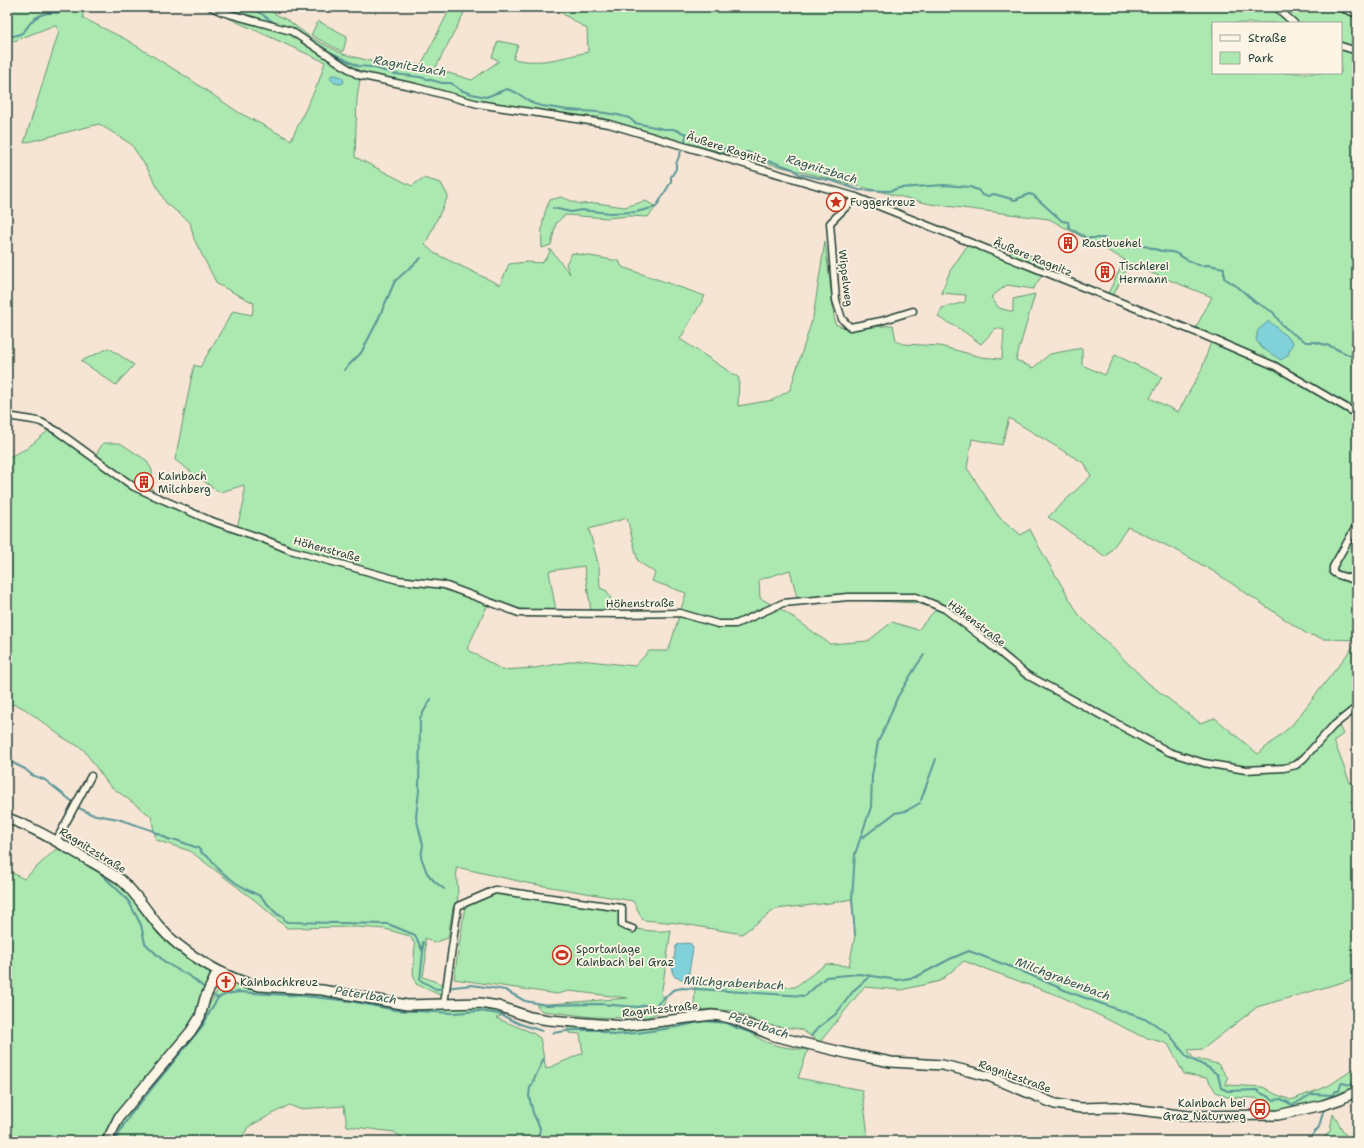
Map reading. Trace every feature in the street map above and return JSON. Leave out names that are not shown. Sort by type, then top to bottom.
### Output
[{"type":"main road","name":"Ragnitzstraße","points":[[7,818],[28,826],[56,841],[120,880],[133,892],[159,926],[178,944],[218,971],[236,980],[260,986],[322,990],[408,1005],[480,1003],[498,1006],[530,1017],[568,1022],[624,1026],[712,1015],[721,1016],[734,1019],[774,1036],[844,1053],[891,1062],[942,1065],[991,1077],[1055,1104],[1081,1108],[1116,1107],[1188,1116],[1278,1116],[1326,1103],[1357,1091]]},
{"type":"main road","points":[[107,1141],[119,1117],[191,1031],[200,1017],[206,998],[218,971]]},
{"type":"street","name":"Äußere Ragnitz","points":[[211,7],[222,12],[291,31],[358,76],[415,87],[478,104],[609,124],[856,197],[1239,350],[1274,366],[1357,414]]},
{"type":"street","points":[[1276,7],[1293,22]]},
{"type":"street","points":[[1339,7],[1357,14]]},
{"type":"street","points":[[1342,46],[1357,51]]},
{"type":"street","name":"Wippelweg","points":[[856,197],[830,222],[836,300],[842,319],[850,327],[881,321],[913,311]]},
{"type":"street","name":"Höhenstraße","points":[[7,416],[41,422],[57,431],[134,487],[209,520],[290,550],[398,580],[444,585],[519,613],[621,614],[680,612],[718,624],[736,624],[783,603],[848,597],[916,597],[945,609],[1026,675],[1169,752],[1204,763],[1246,770],[1284,768],[1296,765],[1333,726],[1357,707]]},
{"type":"street","points":[[1357,525],[1333,567],[1333,572],[1336,575],[1344,576],[1357,581]]},
{"type":"street","points":[[56,841],[92,776]]},
{"type":"street","points":[[444,1004],[458,906],[495,890],[622,908],[622,925],[633,929]]},
{"type":"green space","points":[[7,7],[95,7],[83,12],[83,18],[127,40],[188,78],[238,112],[291,140],[319,81],[325,62],[204,7],[262,7],[289,21],[310,37],[343,54],[374,62],[421,65],[451,7],[467,7],[435,69],[472,80],[499,61],[492,57],[498,41],[518,45],[513,59],[523,61],[551,60],[588,52],[587,29],[552,7],[1270,7],[1274,10],[1280,7],[1357,7],[1357,409],[1338,398],[1333,404],[1357,419],[1357,640],[1324,639],[1307,634],[1216,573],[1178,551],[1128,527],[1106,557],[1048,517],[1091,476],[1085,464],[1009,418],[1002,445],[972,439],[967,468],[999,517],[1021,535],[1030,529],[1079,615],[1148,683],[1200,723],[1215,718],[1258,754],[1292,725],[1357,642],[1357,710],[1338,724],[1343,734],[1334,741],[1350,783],[1357,783],[1357,978],[1257,1007],[1203,1049],[1188,1050],[1193,1058],[1218,1064],[1228,1078],[1226,1085],[1263,1087],[1275,1094],[1291,1100],[1328,1086],[1357,1067],[1357,1087],[1331,1098],[1278,1115],[1256,1098],[1227,1097],[1216,1092],[1207,1078],[1184,1074],[1168,1044],[1141,1036],[1062,997],[964,961],[940,981],[901,990],[864,987],[820,1042],[800,1029],[774,1026],[758,1022],[734,1011],[710,1009],[694,1010],[695,985],[795,987],[826,964],[849,966],[855,935],[852,899],[776,909],[742,934],[678,923],[643,920],[633,901],[527,883],[456,867],[458,894],[457,907],[453,907],[448,938],[434,943],[425,938],[426,957],[423,977],[442,984],[440,995],[416,984],[413,973],[415,945],[410,936],[385,929],[357,927],[287,928],[257,902],[190,851],[156,840],[151,816],[109,785],[83,749],[62,737],[25,709],[17,705],[7,704],[7,458],[26,449],[54,426],[94,458],[103,443],[120,443],[146,460],[152,470],[152,492],[237,527],[244,502],[244,485],[221,492],[216,490],[175,460],[194,365],[200,367],[233,311],[252,315],[254,303],[217,284],[194,239],[190,222],[166,203],[147,168],[131,144],[99,124],[24,143],[59,31],[55,25],[14,41],[7,46]],"holes":[[[360,78],[410,88],[469,105],[599,117],[674,140],[930,204],[1049,219],[1125,260],[1108,293],[1113,296],[1129,264],[1212,297],[1195,329],[1213,336],[1201,371],[1178,412],[1150,398],[1162,377],[1115,355],[1105,375],[1082,365],[1082,348],[1050,354],[1033,368],[1016,360],[1035,294],[1013,299],[1013,312],[999,308],[991,297],[1007,285],[1033,289],[1049,265],[1014,247],[1007,258],[969,243],[950,271],[941,293],[966,295],[965,302],[942,308],[938,317],[963,331],[981,344],[996,328],[1004,330],[1002,359],[981,357],[940,346],[903,344],[896,341],[893,325],[850,330],[835,324],[825,241],[813,317],[790,390],[773,400],[738,406],[739,378],[680,339],[705,296],[622,267],[619,261],[572,253],[566,264],[570,274],[550,249],[549,254],[542,263],[527,262],[509,264],[500,285],[434,253],[425,245],[448,196],[441,183],[423,178],[412,186],[355,157],[357,99]],[[627,518],[638,561],[655,573],[652,581],[686,593],[670,646],[667,651],[649,651],[635,666],[580,660],[535,668],[502,670],[467,649],[491,598],[520,609],[556,611],[549,571],[584,566],[591,611],[616,610],[607,591],[600,588],[599,567],[589,529]],[[790,570],[798,601],[838,599],[917,603],[936,609],[918,630],[892,622],[868,641],[830,644],[787,613],[760,598],[759,580]]]},
{"type":"green space","points":[[318,21],[347,36],[343,52],[311,35]]},
{"type":"green space","points":[[837,195],[846,198],[847,200],[837,210],[834,199]]},
{"type":"green space","points":[[561,197],[580,204],[597,203],[624,207],[646,201],[656,207],[648,217],[628,216],[608,218],[565,215],[556,223],[551,245],[542,248],[543,224],[547,206],[550,200]]},
{"type":"green space","points":[[109,348],[134,365],[116,385],[81,361]]},
{"type":"green space","points":[[68,842],[109,867],[129,893],[208,969],[210,976],[193,1031],[215,995],[222,980],[244,989],[336,997],[402,1008],[436,1009],[477,1007],[506,1013],[496,1018],[533,1033],[540,1038],[546,1069],[583,1053],[580,1034],[569,1033],[567,1026],[647,1028],[692,1020],[720,1019],[733,1022],[771,1044],[808,1050],[798,1078],[862,1090],[867,1127],[867,1141],[406,1141],[394,1132],[347,1126],[344,1106],[299,1109],[289,1105],[248,1127],[240,1141],[7,1141],[7,870],[24,879],[56,849]]},
{"type":"green space","name":"Sportanlage Kainbach bei Graz","points":[[491,892],[622,908],[623,925],[647,930],[671,930],[661,996],[667,996],[660,1012],[648,1017],[622,1018],[593,1017],[542,1011],[536,1005],[628,998],[569,991],[557,994],[454,979],[465,906]]},
{"type":"green space","points":[[1333,1114],[1349,1141],[1321,1141],[1330,1131]]},
{"type":"water","points":[[332,75],[342,77],[344,82],[342,84],[334,82],[330,78]]},
{"type":"water","points":[[1269,321],[1293,342],[1288,355],[1281,360],[1262,348],[1256,340],[1258,330]]},
{"type":"water","points":[[687,943],[691,944],[693,948],[688,978],[685,980],[675,977],[672,972],[676,946]]},
{"type":"waterway","points":[[7,37],[22,33],[34,19],[47,13],[58,13],[61,7]]},
{"type":"waterway","name":"Ragnitzbach","points":[[251,7],[278,25]]},
{"type":"waterway","name":"Ragnitzbach","points":[[299,33],[322,48],[358,66],[371,67],[395,74],[420,77],[442,83],[451,83],[460,90],[486,97],[507,89],[517,93],[534,104],[542,106],[618,115],[629,118],[635,123],[664,129],[673,129],[692,136],[699,141],[737,153],[748,152],[765,161],[773,162],[793,169],[799,174],[833,181],[859,190],[890,191],[899,188],[944,185],[970,187],[978,190],[982,195],[988,196],[994,194],[1015,200],[1029,194],[1033,195],[1062,221],[1068,222],[1069,228],[1087,238],[1104,238],[1114,246],[1123,248],[1144,246],[1160,251],[1172,252],[1196,264],[1224,268],[1224,278],[1238,287],[1255,302],[1273,312],[1281,324],[1292,333],[1306,342],[1315,342],[1330,346],[1357,359]]},
{"type":"waterway","points":[[684,142],[687,134]]},
{"type":"waterway","points":[[553,208],[571,212],[581,210],[610,213],[636,212],[656,207],[671,182],[671,177],[676,169],[676,164],[682,149]]},
{"type":"waterway","points":[[344,370],[361,353],[377,322],[395,281],[421,258]]},
{"type":"waterway","points":[[855,935],[852,899],[855,854],[871,807],[872,776],[878,742],[897,698],[924,655]]},
{"type":"waterway","points":[[431,699],[420,718],[419,791],[416,817],[423,845],[421,857],[427,873],[444,889]]},
{"type":"waterway","points":[[921,800],[936,759]]},
{"type":"waterway","name":"Milchgrabenbach","points":[[7,760],[25,769],[32,775],[45,780],[73,802]]},
{"type":"waterway","points":[[862,838],[895,813],[906,811],[920,803]]},
{"type":"waterway","name":"Milchgrabenbach","points":[[79,808],[91,814],[118,819],[151,830],[170,840],[176,840],[198,848],[203,854],[210,858],[219,870],[236,883],[260,896],[277,914],[283,917],[285,921],[388,924],[415,935],[423,952],[420,980],[436,989],[472,985],[505,990],[525,1001],[547,1005],[599,1004],[638,1007],[646,1005],[653,1008],[673,990],[682,988],[805,996],[826,977],[859,974],[898,980],[916,977],[969,951],[1019,970],[1069,992],[1150,1021],[1169,1034],[1187,1057],[1209,1068],[1218,1075],[1221,1088],[1228,1091],[1257,1090],[1274,1100],[1281,1099],[1293,1105],[1312,1094],[1332,1095],[1336,1091],[1339,1091],[1342,1083],[1351,1085],[1357,1078]]},
{"type":"waterway","points":[[96,869],[129,902],[141,925],[145,943],[166,963],[191,977],[206,989]]},
{"type":"waterway","name":"Milchgrabenbach","points":[[423,942],[423,951]]},
{"type":"waterway","name":"Peterlbach","points":[[811,1036],[819,1027],[836,1014],[854,990],[870,976]]},
{"type":"waterway","name":"Peterlbach","points":[[115,1141],[131,1114],[203,1025],[218,998],[227,994],[238,992],[304,996],[350,1001],[395,1010],[454,1013],[479,1011],[499,1014],[520,1024],[542,1031]]},
{"type":"waterway","points":[[211,994],[218,998]]},
{"type":"waterway","name":"Peterlbach","points":[[553,1033],[573,1030],[599,1030],[613,1035],[678,1027],[703,1021],[727,1023],[770,1039]]},
{"type":"waterway","name":"Peterlbach","points":[[774,1041],[793,1045]]},
{"type":"waterway","points":[[538,1141],[540,1128],[533,1113],[529,1096],[530,1088],[544,1058]]},
{"type":"waterway","points":[[1310,1141],[1313,1134],[1319,1127],[1324,1108]]},
{"type":"place","name":"Fuggerkreuz","points":[[836,202]]},
{"type":"place","name":"Rastbuehel","points":[[1068,243]]},
{"type":"place","name":"Tischlerei Hermann","points":[[1105,272]]},
{"type":"place","name":"Kainbach Milchberg","points":[[144,482]]},
{"type":"place","name":"Sportanlage Kainbach bei Graz","points":[[562,955]]},
{"type":"place","name":"Kainbachkreuz","points":[[226,982]]},
{"type":"place","name":"Kainbach bei Graz Naturweg","points":[[1260,1109]]}]
